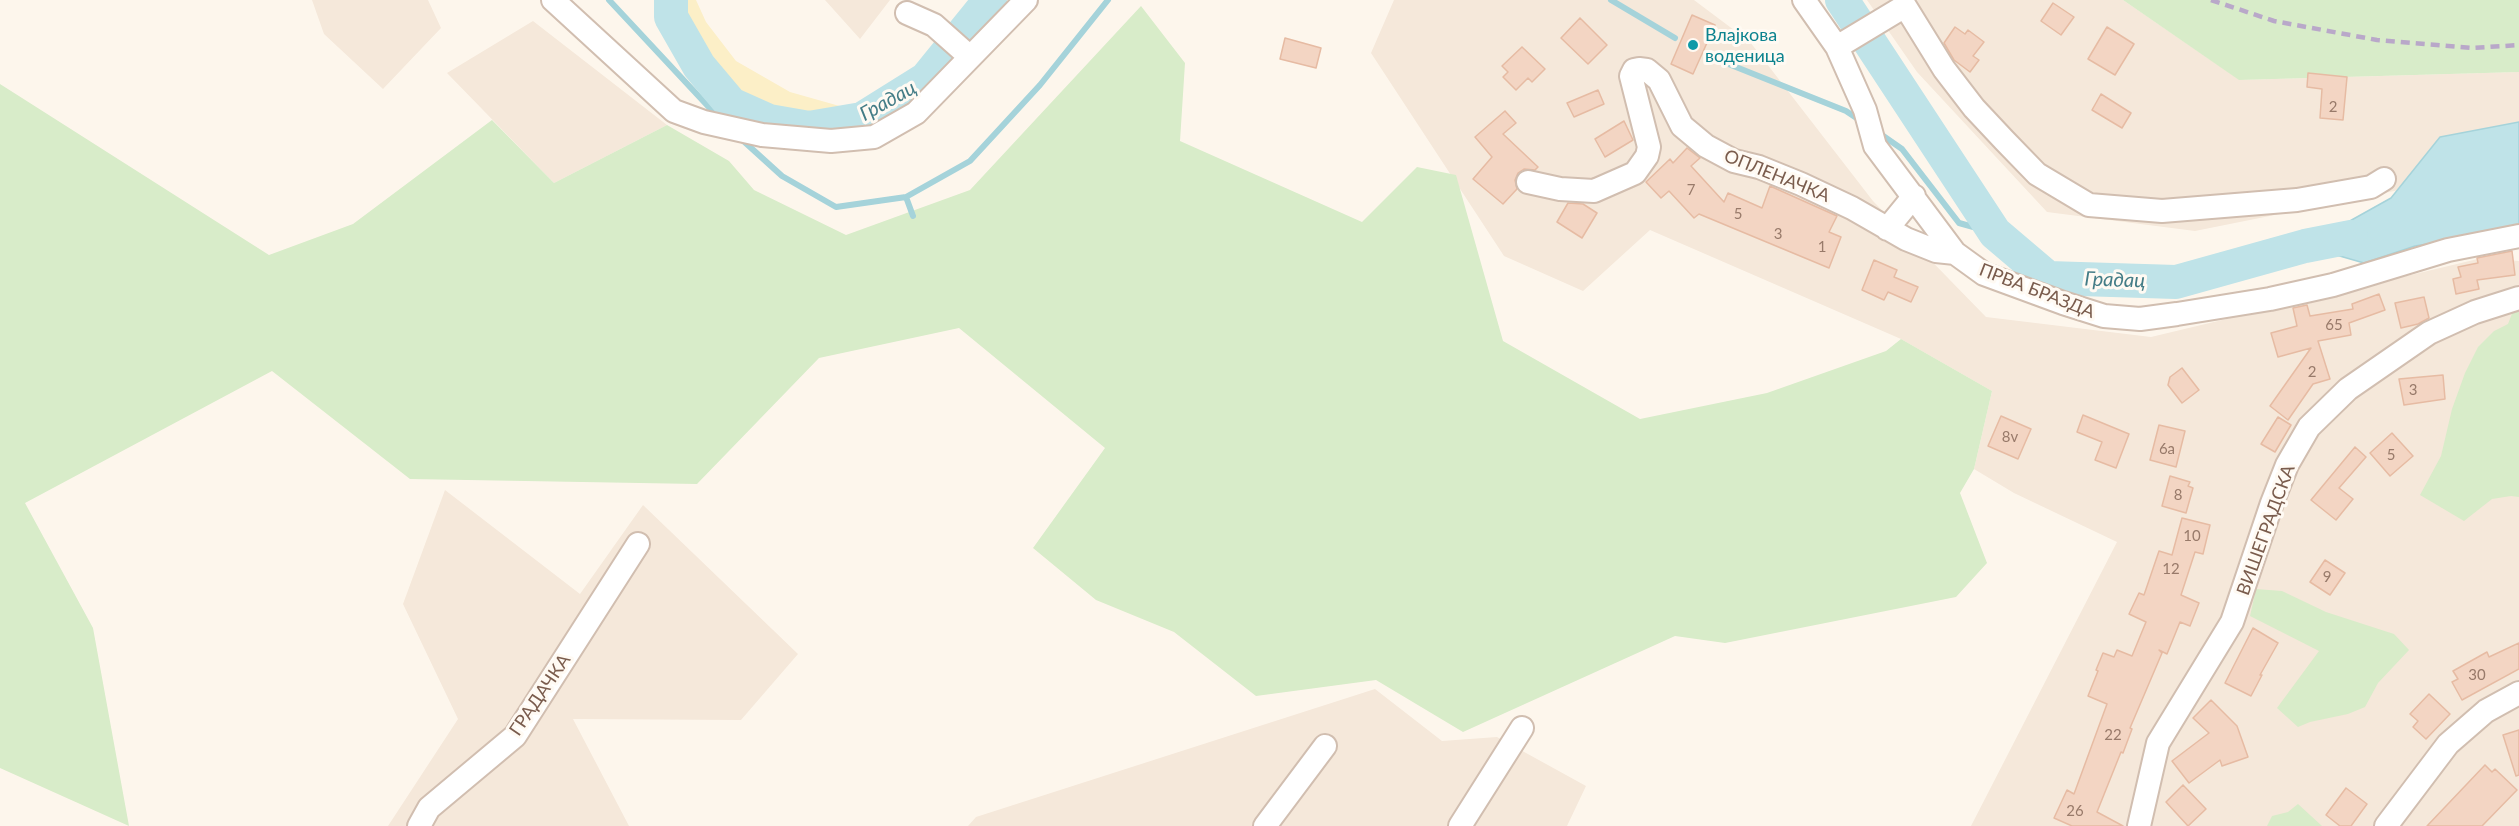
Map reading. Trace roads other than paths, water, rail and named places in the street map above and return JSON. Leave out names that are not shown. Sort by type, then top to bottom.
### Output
[{"type":"street","points":[[553,0],[674,111],[704,122],[762,135],[831,141],[874,137],[916,113],[1026,0]]},
{"type":"street","name":"ПРВА БРАЗДА","points":[[1804,0],[1843,44],[1872,138],[1882,157],[1914,196],[1936,229],[1955,253],[1984,274],[2021,289],[2104,316],[2139,319],[2281,297],[2333,285],[2448,250],[2519,236]]},
{"type":"street","points":[[1843,44],[1905,6],[1944,69],[1974,108],[2037,174],[2089,205],[2174,210],[2297,200],[2371,187],[2384,179]]},
{"type":"street","points":[[908,12],[934,25],[970,57]]},
{"type":"street","name":"ОПЛЕНАЧКА","points":[[1528,182],[1560,189],[1594,191],[1635,173],[1647,156],[1649,147],[1631,76],[1634,70],[1647,70],[1659,80],[1682,126],[1706,146],[1734,161],[1759,167],[1801,184],[1852,208],[1906,239],[1936,251],[1955,253]]},
{"type":"street","points":[[1887,229],[1914,196]]},
{"type":"street","name":"ВИШЕГРАДСКА","points":[[2139,826],[2158,743],[2232,622],[2272,503],[2288,465],[2309,427],[2348,389],[2429,333],[2475,312],[2519,298]]},
{"type":"street","name":"ГРАДАЧКА","points":[[419,826],[429,808],[515,735],[638,544]]},
{"type":"street","points":[[2386,826],[2448,744],[2486,711],[2519,693]]},
{"type":"street","points":[[1460,826],[1522,728]]},
{"type":"street","points":[[1265,826],[1325,746]]},
{"type":"water","points":[[2519,122],[2519,229],[2415,246],[2364,263],[2305,246],[2391,198],[2440,137]]},
{"type":"waterway","points":[[609,0],[719,118]]},
{"type":"waterway","name":"Градац","points":[[671,0],[671,17],[699,66],[731,104],[769,121],[809,128],[862,119],[926,79],[990,0]]},
{"type":"waterway","points":[[739,137],[782,176],[836,207],[906,197],[970,161],[1040,85],[1108,0]]},
{"type":"waterway","points":[[1611,0],[1675,38]]},
{"type":"waterway","name":"Градац","points":[[1842,0],[1995,233],[2048,278],[2176,282],[2305,246],[2351,237]]},
{"type":"waterway","points":[[1721,61],[1846,111],[1861,121]]},
{"type":"waterway","points":[[1879,133],[1902,149],[1959,223],[1995,233]]},
{"type":"waterway","points":[[906,197],[913,216]]},
{"type":"railway","points":[[2211,0],[2274,21],[2377,40],[2473,48],[2519,45]]},
{"type":"place","name":"Влајкова воденица","points":[[1693,45]]}]
